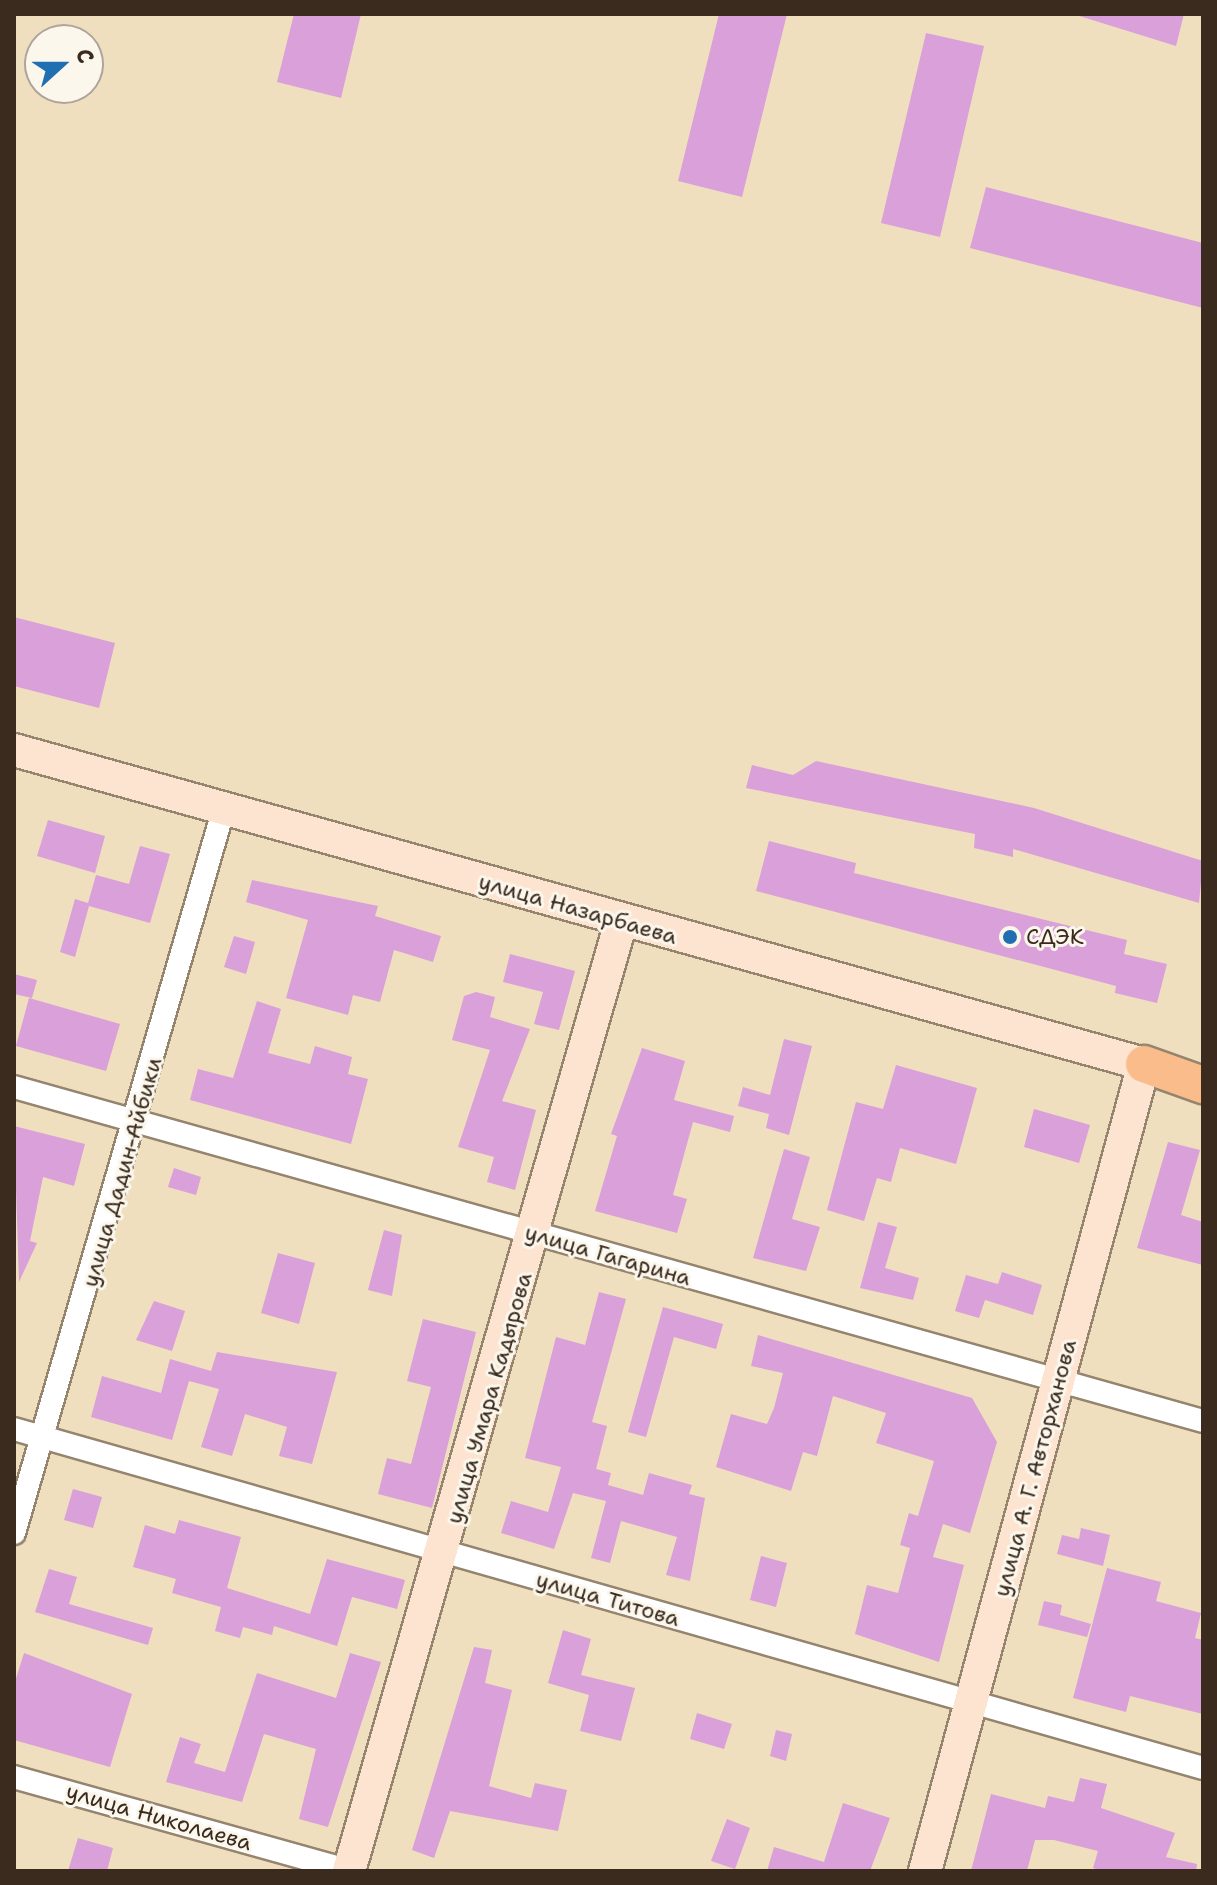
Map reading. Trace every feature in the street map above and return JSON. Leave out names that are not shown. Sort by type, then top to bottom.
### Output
[{"type":"main road","name":"улица Назарбаева","points":[[1144,1064],[1203,1069]]},
{"type":"main road","name":"улица Назарбаева","points":[[1144,1064],[1203,1085]]},
{"type":"street","name":"улица Назарбаева","points":[[14,750],[621,922],[1144,1064]]},
{"type":"street","name":"улица Дадин-Айбики","points":[[14,1533],[137,1122],[224,808]]},
{"type":"street","name":"улица Умара Кадырова","points":[[350,1871],[536,1235],[621,922]]},
{"type":"street","name":"улица А. Г. Авторханова","points":[[925,1871],[974,1701],[1144,1064]]},
{"type":"street","name":"улица Гагарина","points":[[14,1087],[1203,1421]]},
{"type":"street","name":"улица Титова","points":[[14,1429],[1203,1768]]},
{"type":"street","name":"улица Николаева","points":[[14,1777],[350,1871]]},
{"type":"building","points":[[294,14],[361,14],[341,98],[277,82]]},
{"type":"building","points":[[719,14],[787,14],[742,197],[678,181]]},
{"type":"building","points":[[1073,14],[1184,14],[1176,46]]},
{"type":"building","points":[[926,33],[984,46],[940,237],[881,223]]},
{"type":"building","points":[[986,187],[1203,243],[1203,308],[970,248]]},
{"type":"building","points":[[14,617],[115,643],[99,708],[14,686]]},
{"type":"building","points":[[816,761],[1034,808],[1203,861],[1199,903],[1013,849],[1013,857],[974,848],[975,834],[746,788],[752,765],[793,775]]},
{"type":"building","points":[[48,820],[105,836],[95,873],[37,856]]},
{"type":"building","points":[[769,841],[856,863],[854,873],[1127,940],[1124,954],[1167,964],[1157,1003],[1115,993],[1116,986],[756,891]]},
{"type":"building","points":[[140,846],[170,854],[150,923],[89,906],[75,957],[60,952],[75,899],[88,903],[96,875],[129,884]]},
{"type":"building","points":[[252,880],[378,906],[375,916],[441,936],[433,962],[394,950],[380,1002],[353,995],[348,1015],[286,998],[308,920],[246,902]]},
{"type":"building","points":[[234,936],[255,942],[246,974],[224,967]]},
{"type":"building","points":[[510,954],[575,971],[559,1030],[534,1024],[543,992],[503,982]]},
{"type":"building","points":[[14,974],[37,980],[32,998],[14,994]]},
{"type":"building","points":[[476,992],[495,997],[490,1017],[530,1029],[502,1101],[536,1110],[515,1190],[487,1182],[494,1157],[458,1147],[490,1050],[452,1040],[464,996]]},
{"type":"building","points":[[29,998],[120,1024],[106,1071],[16,1046]]},
{"type":"building","points":[[257,1001],[281,1009],[268,1053],[310,1064],[315,1046],[352,1057],[348,1074],[368,1079],[351,1144],[190,1100],[198,1069],[233,1078]]},
{"type":"building","points":[[784,1039],[812,1046],[789,1135],[766,1128],[769,1114],[738,1106],[743,1087],[770,1095]]},
{"type":"building","points":[[642,1048],[685,1061],[674,1100],[734,1116],[730,1132],[693,1122],[673,1195],[687,1199],[677,1233],[595,1211],[617,1136],[611,1134]]},
{"type":"building","points":[[896,1065],[977,1088],[956,1164],[900,1148],[891,1182],[877,1178],[864,1221],[827,1210],[856,1102],[883,1109]]},
{"type":"building","points":[[1034,1109],[1090,1125],[1079,1163],[1024,1147]]},
{"type":"building","points":[[14,1126],[85,1144],[74,1186],[43,1177],[30,1241],[37,1243],[19,1282]]},
{"type":"building","points":[[1168,1142],[1200,1150],[1181,1215],[1203,1222],[1203,1265],[1137,1248]]},
{"type":"building","points":[[784,1149],[810,1157],[792,1219],[820,1227],[806,1271],[753,1258]]},
{"type":"building","points":[[174,1168],[201,1177],[196,1195],[168,1187]]},
{"type":"building","points":[[878,1222],[897,1227],[885,1268],[919,1278],[913,1300],[860,1288]]},
{"type":"building","points":[[384,1230],[402,1235],[392,1296],[368,1290]]},
{"type":"building","points":[[278,1253],[315,1263],[299,1324],[261,1313]]},
{"type":"building","points":[[1002,1272],[1042,1285],[1033,1315],[985,1300],[979,1318],[955,1311],[966,1275],[998,1284]]},
{"type":"building","points":[[599,1292],[626,1299],[592,1422],[607,1426],[596,1469],[611,1473],[608,1485],[643,1495],[649,1473],[692,1485],[689,1494],[705,1498],[690,1581],[666,1575],[677,1537],[621,1521],[610,1563],[591,1558],[606,1501],[573,1493],[554,1549],[501,1533],[511,1501],[548,1512],[561,1467],[525,1458],[556,1337],[585,1345]]},
{"type":"building","points":[[154,1301],[185,1311],[172,1351],[136,1340]]},
{"type":"building","points":[[663,1307],[723,1324],[716,1349],[674,1337],[646,1437],[628,1432]]},
{"type":"building","points":[[423,1319],[476,1332],[432,1508],[378,1494],[387,1458],[411,1464],[431,1387],[407,1381]]},
{"type":"building","points":[[758,1335],[972,1398],[997,1442],[970,1533],[943,1524],[933,1557],[964,1565],[939,1662],[855,1634],[867,1585],[898,1593],[910,1548],[900,1545],[909,1513],[918,1516],[934,1461],[876,1443],[886,1413],[833,1396],[817,1456],[803,1452],[791,1491],[716,1467],[731,1414],[767,1424],[774,1408],[783,1373],[751,1366]]},
{"type":"building","points":[[217,1352],[337,1372],[312,1464],[279,1456],[287,1427],[245,1414],[232,1456],[201,1447],[219,1389],[189,1381],[172,1440],[91,1417],[102,1376],[161,1393],[170,1359],[211,1371]]},
{"type":"building","points":[[73,1489],[102,1497],[93,1528],[64,1520]]},
{"type":"building","points":[[179,1520],[241,1537],[227,1588],[310,1614],[327,1559],[405,1580],[397,1609],[352,1597],[337,1646],[274,1626],[272,1635],[243,1627],[240,1638],[215,1631],[221,1607],[172,1593],[176,1579],[133,1567],[145,1525],[175,1534]]},
{"type":"building","points":[[1081,1528],[1110,1535],[1103,1566],[1057,1554],[1062,1535],[1079,1539]]},
{"type":"building","points":[[761,1556],[787,1563],[776,1607],[750,1600]]},
{"type":"building","points":[[1107,1568],[1161,1582],[1156,1601],[1201,1613],[1195,1638],[1203,1640],[1203,1714],[1130,1696],[1126,1712],[1073,1698]]},
{"type":"building","points":[[49,1569],[77,1577],[69,1604],[153,1628],[148,1645],[35,1612]]},
{"type":"building","points":[[1044,1601],[1062,1605],[1060,1615],[1091,1624],[1087,1637],[1038,1625]]},
{"type":"building","points":[[563,1630],[591,1639],[581,1675],[635,1688],[621,1741],[580,1731],[589,1695],[548,1683]]},
{"type":"building","points":[[474,1647],[492,1650],[485,1683],[512,1690],[489,1786],[531,1798],[535,1783],[567,1790],[558,1831],[450,1811],[434,1858],[412,1850]]},
{"type":"building","points":[[24,1653],[132,1694],[110,1767],[14,1740],[14,1685]]},
{"type":"building","points":[[350,1653],[381,1662],[328,1827],[299,1819],[316,1749],[264,1734],[242,1802],[166,1782],[180,1737],[201,1744],[194,1763],[225,1772],[257,1673],[336,1698]]},
{"type":"building","points":[[697,1713],[732,1724],[724,1749],[690,1739]]},
{"type":"building","points":[[776,1730],[792,1734],[786,1761],[770,1756]]},
{"type":"building","points":[[1080,1778],[1107,1784],[1101,1808],[1175,1833],[1166,1857],[1197,1864],[1196,1871],[1102,1871],[1093,1868],[1098,1851],[1054,1840],[1035,1840],[1027,1871],[971,1871],[991,1794],[1045,1808],[1048,1796],[1074,1802]]},
{"type":"building","points":[[843,1803],[890,1818],[870,1871],[767,1871],[774,1847],[824,1862]]},
{"type":"building","points":[[727,1819],[750,1828],[735,1869],[711,1861]]},
{"type":"building","points":[[78,1838],[113,1848],[107,1871],[68,1871]]},
{"type":"place","name":"СДЭК","points":[[1010,937]]}]
